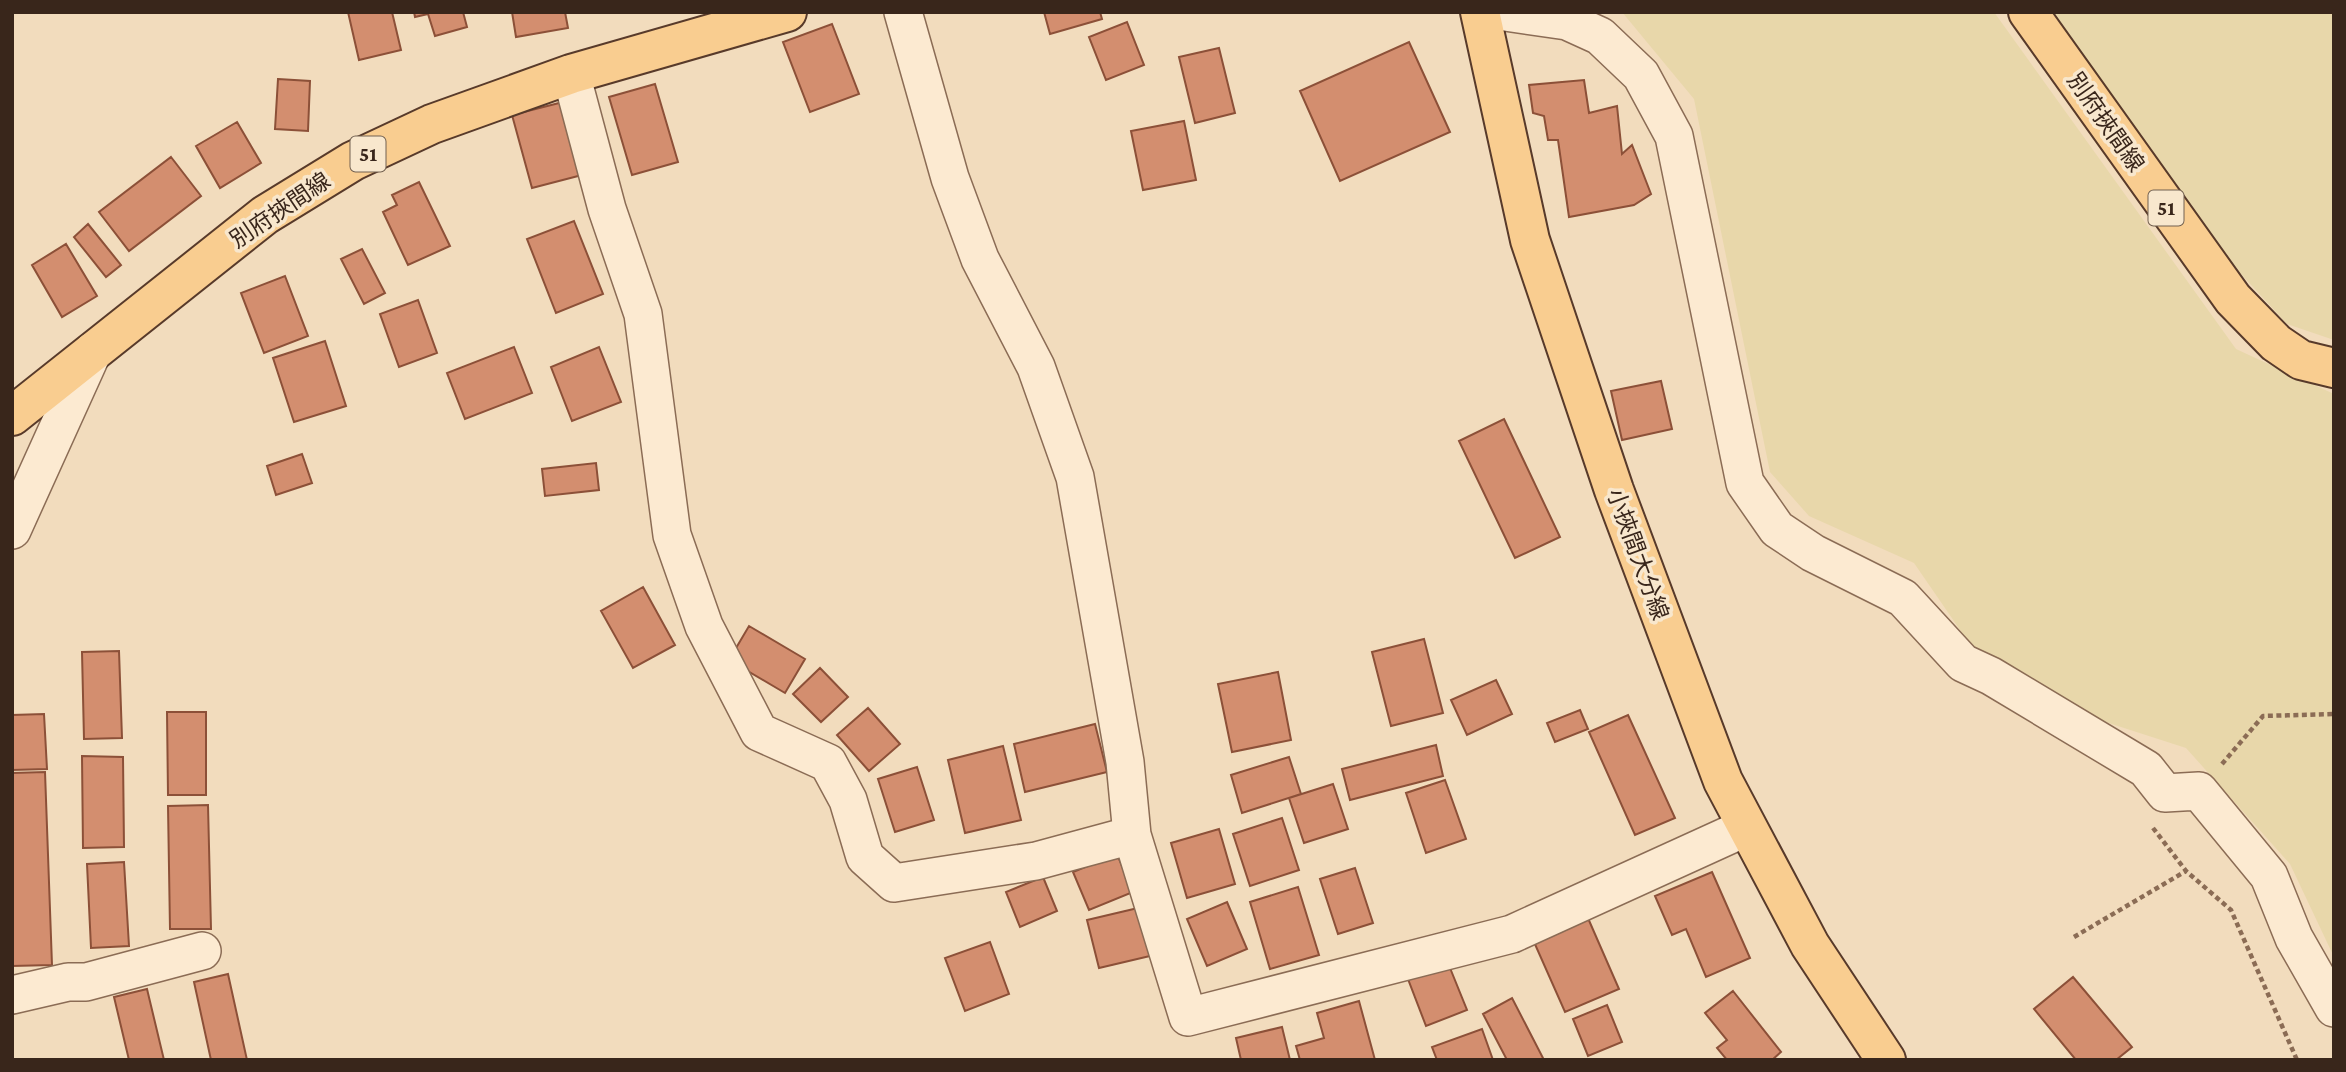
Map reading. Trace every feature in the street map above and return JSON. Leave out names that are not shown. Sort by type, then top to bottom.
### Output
[{"type":"main road","name":"別府挾間線","points":[[12,416],[265,215],[353,162],[432,124],[571,74],[787,12]]},
{"type":"main road","name":"小挾間大分線","points":[[1480,12],[1530,240],[1619,503],[1723,781],[1810,945],[1886,1060]]},
{"type":"main road","name":"別府挾間線","points":[[2028,12],[2233,299],[2276,343],[2301,360],[2334,368]]},
{"type":"street","points":[[903,12],[950,178],[981,259],[1036,368],[1075,477],[1125,762],[1132,835],[1188,1017],[1512,934],[1747,827]]},
{"type":"street","points":[[1506,12],[1567,21],[1600,36],[1640,75],[1674,136],[1745,483],[1777,530],[1813,553],[1903,598],[1964,663],[1991,676],[2146,769],[2165,793],[2199,791],[2269,876],[2294,939],[2334,1008]]},
{"type":"street","points":[[571,74],[607,209],[643,314],[672,534],[704,626],[760,732],[828,763],[848,800],[865,857],[894,883],[1036,861],[1132,835]]},
{"type":"street","points":[[12,530],[93,351]]},
{"type":"street","points":[[12,995],[68,982],[86,982],[202,951]]},
{"type":"path","points":[[2199,791],[2263,716],[2334,714]]},
{"type":"path","points":[[2145,817],[2186,872],[2231,910],[2297,1060]]},
{"type":"path","points":[[2074,937],[2186,872]]},
{"type":"shaded area","points":[[1622,12],[1994,12],[2236,349],[2334,394],[2334,957],[2290,864],[2186,748],[2000,688],[1914,563],[1809,516],[1770,472],[1694,99]]},
{"type":"shaded area","points":[[2051,12],[2334,12],[2334,340],[2287,324],[2206,236]]},
{"type":"building","points":[[348,12],[392,12],[401,50],[359,60]]},
{"type":"building","points":[[414,12],[463,12],[467,27],[435,36],[428,14],[415,17]]},
{"type":"building","points":[[512,12],[565,12],[568,28],[516,37]]},
{"type":"building","points":[[1044,12],[1100,12],[1102,19],[1050,34]]},
{"type":"building","points":[[1127,22],[1144,65],[1106,80],[1089,37]]},
{"type":"building","points":[[832,24],[859,94],[810,112],[783,42]]},
{"type":"building","points":[[1409,42],[1450,132],[1340,181],[1300,91]]},
{"type":"building","points":[[1219,48],[1235,113],[1195,123],[1179,57]]},
{"type":"building","points":[[278,79],[310,81],[308,131],[275,129]]},
{"type":"building","points":[[1584,80],[1589,113],[1617,106],[1622,154],[1632,145],[1651,194],[1634,205],[1569,217],[1558,140],[1548,140],[1544,116],[1533,113],[1529,85]]},
{"type":"building","points":[[655,84],[678,162],[632,175],[609,97]]},
{"type":"building","points":[[563,102],[582,175],[532,188],[512,115]]},
{"type":"building","points":[[1184,121],[1196,180],[1143,190],[1131,131]]},
{"type":"building","points":[[237,122],[261,163],[220,188],[196,146]]},
{"type":"building","points":[[171,157],[201,196],[129,251],[99,212]]},
{"type":"building","points":[[419,182],[450,246],[408,265],[383,212],[397,205],[392,195]]},
{"type":"building","points":[[574,221],[603,294],[556,313],[527,239]]},
{"type":"building","points":[[88,224],[121,265],[106,277],[74,237]]},
{"type":"building","points":[[66,244],[97,296],[62,317],[32,265]]},
{"type":"building","points":[[362,249],[385,293],[364,304],[341,259]]},
{"type":"building","points":[[285,276],[308,336],[264,353],[241,293]]},
{"type":"building","points":[[418,300],[437,353],[399,367],[380,314]]},
{"type":"building","points":[[325,341],[346,406],[294,422],[273,358]]},
{"type":"building","points":[[514,347],[532,393],[465,419],[447,373]]},
{"type":"building","points":[[599,347],[621,402],[572,421],[551,367]]},
{"type":"building","points":[[1661,381],[1672,429],[1622,440],[1611,391]]},
{"type":"building","points":[[1504,419],[1560,537],[1515,558],[1459,441]]},
{"type":"building","points":[[302,454],[312,483],[276,495],[267,466]]},
{"type":"building","points":[[596,463],[599,490],[545,496],[542,469]]},
{"type":"building","points":[[643,587],[675,645],[633,668],[601,611]]},
{"type":"building","points":[[749,626],[805,659],[785,693],[729,660]]},
{"type":"building","points":[[1424,639],[1443,713],[1391,726],[1372,652]]},
{"type":"building","points":[[119,651],[122,738],[84,739],[82,652]]},
{"type":"building","points":[[820,668],[848,697],[821,722],[793,694]]},
{"type":"building","points":[[1278,672],[1291,740],[1232,752],[1218,684]]},
{"type":"building","points":[[1496,680],[1512,714],[1467,735],[1451,700]]},
{"type":"building","points":[[868,708],[900,744],[869,771],[837,735]]},
{"type":"building","points":[[1580,710],[1588,729],[1555,742],[1547,723]]},
{"type":"building","points":[[167,712],[206,712],[206,795],[168,795]]},
{"type":"building","points":[[44,714],[47,769],[12,770],[12,715]]},
{"type":"building","points":[[1628,715],[1675,818],[1635,835],[1589,732]]},
{"type":"building","points":[[1095,724],[1107,772],[1025,792],[1014,744]]},
{"type":"building","points":[[1436,745],[1443,776],[1350,800],[1342,769]]},
{"type":"building","points":[[1003,746],[1021,820],[965,833],[948,760]]},
{"type":"building","points":[[82,756],[123,757],[124,847],[83,848]]},
{"type":"building","points":[[1289,757],[1301,794],[1242,813],[1231,775]]},
{"type":"building","points":[[917,767],[934,820],[895,832],[878,779]]},
{"type":"building","points":[[45,772],[52,965],[12,966],[12,773]]},
{"type":"building","points":[[1445,780],[1466,839],[1426,853],[1406,793]]},
{"type":"building","points":[[1333,784],[1348,829],[1304,843],[1289,798]]},
{"type":"building","points":[[208,805],[211,929],[170,929],[168,806]]},
{"type":"building","points":[[1282,818],[1299,870],[1250,886],[1233,834]]},
{"type":"building","points":[[1219,829],[1235,884],[1187,898],[1171,843]]},
{"type":"building","points":[[1117,854],[1133,892],[1089,910],[1073,872]]},
{"type":"building","points":[[124,862],[129,946],[91,948],[87,864]]},
{"type":"building","points":[[1355,868],[1373,923],[1338,934],[1320,879]]},
{"type":"building","points":[[1712,872],[1750,958],[1706,977],[1686,929],[1672,935],[1655,896]]},
{"type":"building","points":[[1043,877],[1057,911],[1020,927],[1006,892]]},
{"type":"building","points":[[1298,887],[1319,955],[1270,969],[1250,902]]},
{"type":"building","points":[[1227,902],[1247,949],[1207,966],[1187,919]]},
{"type":"building","points":[[1138,908],[1150,956],[1099,968],[1087,920]]},
{"type":"building","points":[[1584,909],[1619,989],[1565,1012],[1530,933]]},
{"type":"building","points":[[990,942],[1009,994],[965,1011],[945,958]]},
{"type":"building","points":[[1448,963],[1467,1010],[1426,1026],[1408,979]]},
{"type":"building","points":[[228,974],[247,1060],[211,1060],[194,982]]},
{"type":"building","points":[[2073,977],[2132,1047],[2116,1060],[2076,1060],[2034,1009]]},
{"type":"building","points":[[147,989],[164,1060],[129,1060],[114,997]]},
{"type":"building","points":[[1733,991],[1781,1052],[1772,1060],[1727,1060],[1717,1048],[1727,1040],[1705,1013]]},
{"type":"building","points":[[1512,998],[1544,1060],[1507,1060],[1483,1014]]},
{"type":"building","points":[[1359,1001],[1375,1060],[1300,1060],[1296,1046],[1324,1038],[1317,1013]]},
{"type":"building","points":[[1607,1005],[1622,1042],[1588,1056],[1573,1019]]},
{"type":"building","points":[[1282,1027],[1290,1060],[1241,1060],[1236,1038]]},
{"type":"building","points":[[1482,1029],[1493,1060],[1437,1060],[1432,1047]]}]
